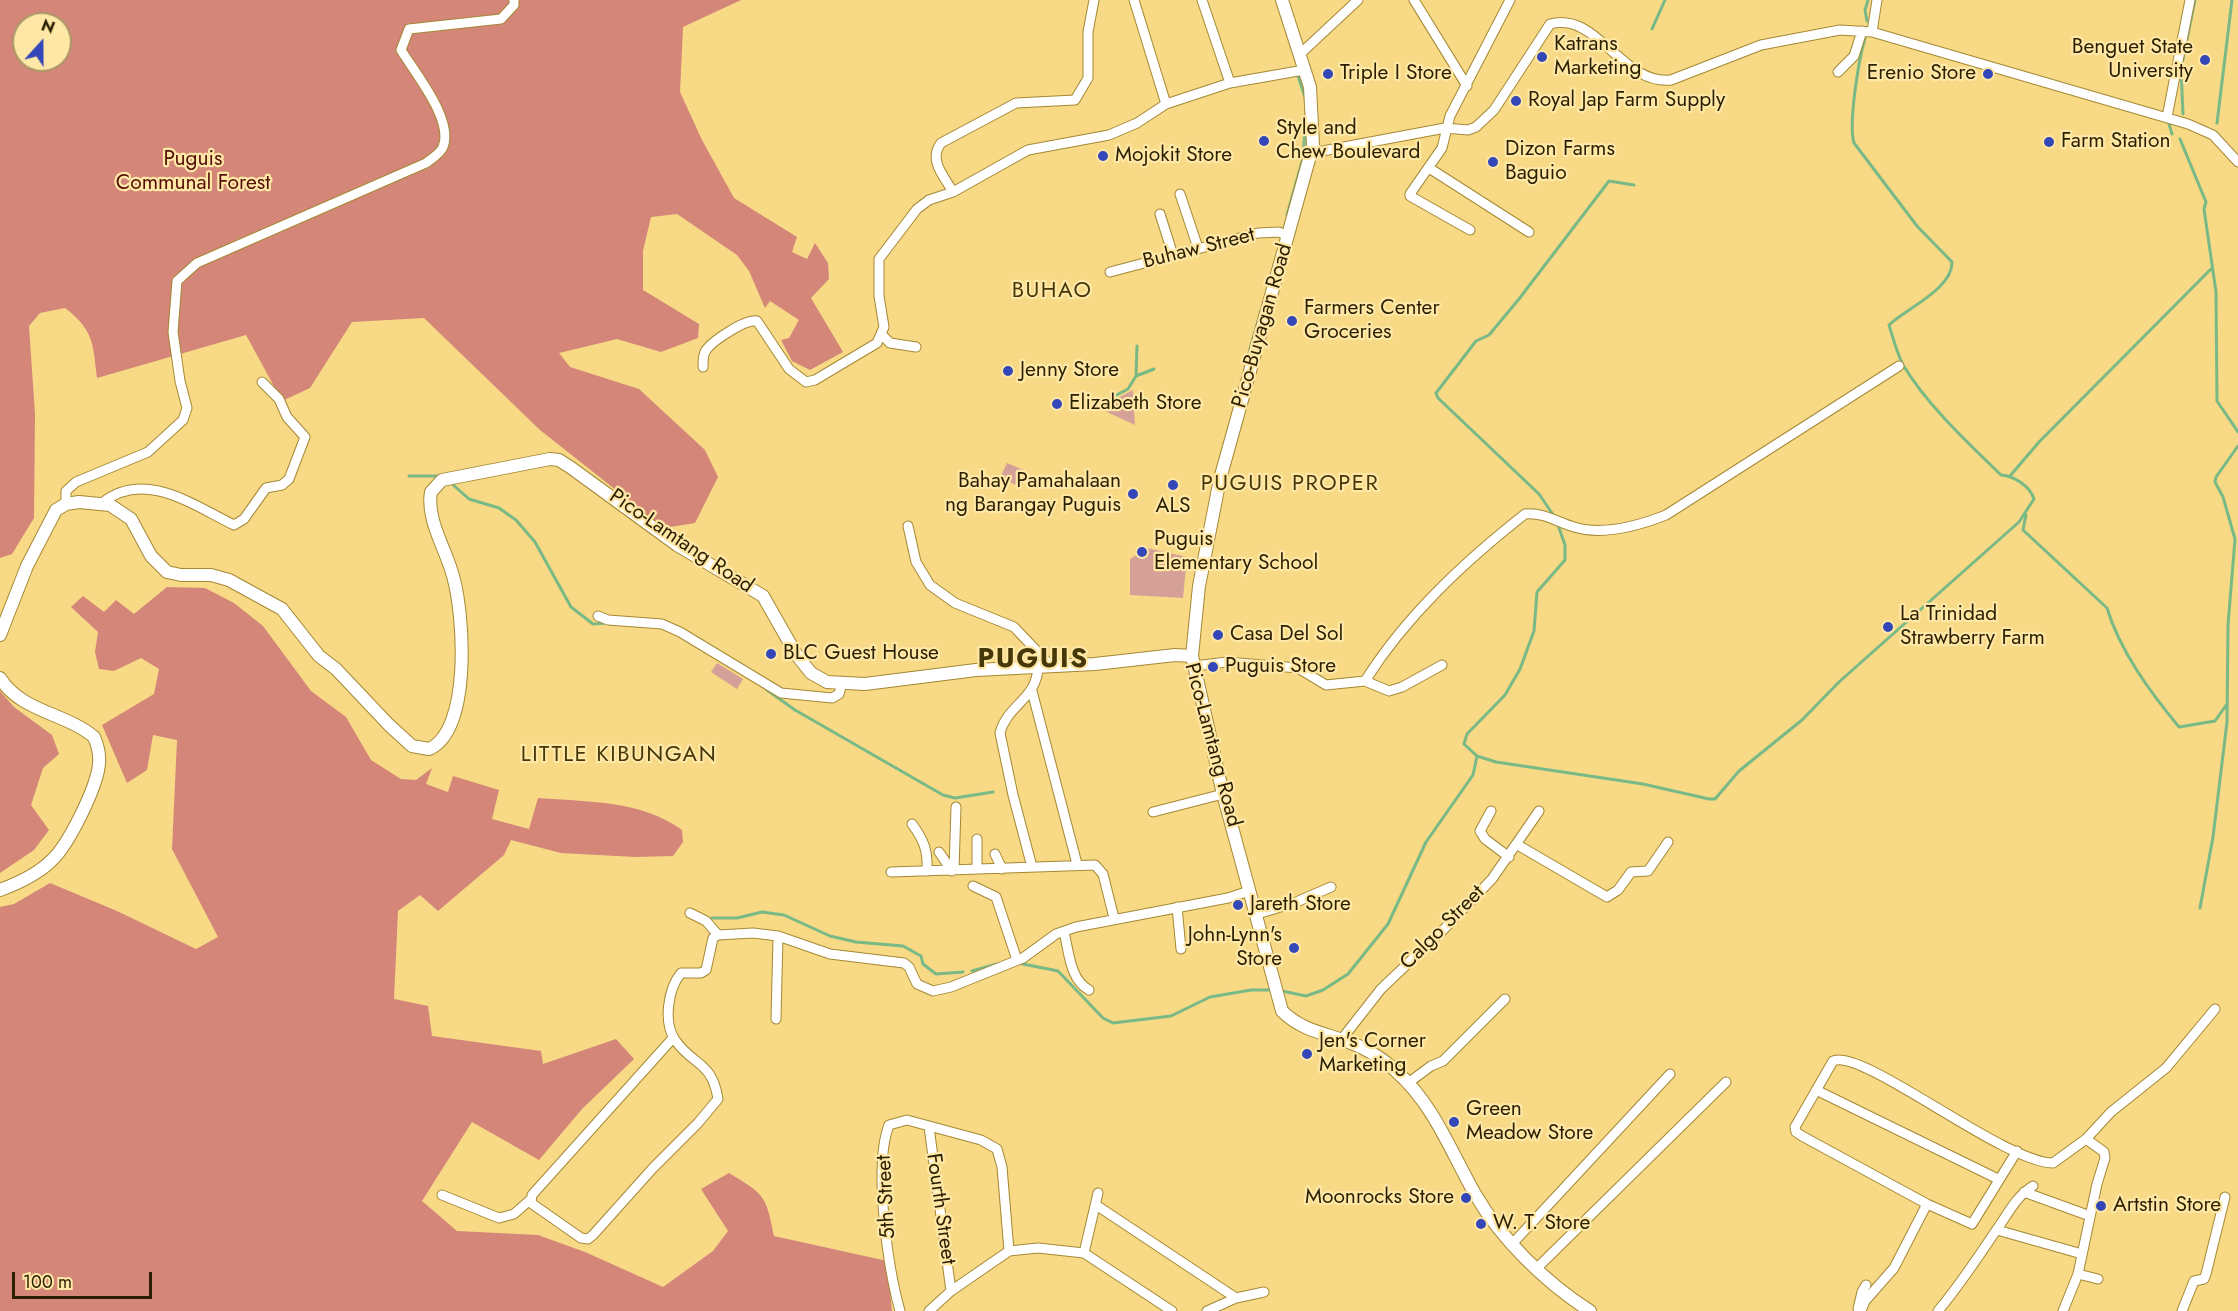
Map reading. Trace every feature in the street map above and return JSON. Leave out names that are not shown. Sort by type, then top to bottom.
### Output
[{"type":"main road","name":"Pico-Buyagan Road","points":[[1193,661],[1199,586],[1220,479],[1284,234],[1312,153],[1314,139],[1311,96],[1282,0]]},
{"type":"main road","name":"Pico-Lamtang Road","points":[[66,504],[102,503],[118,509],[131,519],[151,556],[167,572],[181,575],[212,575],[229,580],[282,609],[319,656],[336,669],[389,726],[419,749],[437,745],[448,731],[457,706],[460,669],[460,632],[454,577],[432,518],[431,492],[442,480],[545,459],[559,460],[677,545],[762,596],[796,654],[811,674],[827,682],[899,681],[976,670],[1052,667],[1175,655],[1193,661],[1223,794],[1257,914],[1275,983],[1277,1000],[1282,1011],[1307,1030],[1354,1044],[1396,1070],[1441,1127],[1477,1197],[1513,1243],[1561,1290],[1590,1311]]},
{"type":"main road","points":[[0,635],[27,566],[45,529],[56,510],[66,504]]},
{"type":"main road","points":[[0,678],[6,687],[25,702],[94,737],[99,747],[99,766],[80,817],[53,859],[31,876],[0,890]]},
{"type":"street","points":[[66,504],[66,491],[76,482],[148,452],[183,420],[187,408],[180,381],[173,332],[177,281],[196,263],[426,163],[442,150],[446,136],[436,106],[401,50],[409,29],[501,20],[514,5],[514,0]]},
{"type":"street","points":[[953,192],[935,161],[934,154],[940,143],[1006,106],[1025,102],[1076,100],[1082,92],[1088,78],[1088,32],[1094,0]]},
{"type":"street","points":[[1134,0],[1166,104]]},
{"type":"street","points":[[1202,0],[1230,83]]},
{"type":"street","points":[[1299,55],[1358,0]]},
{"type":"street","points":[[1414,0],[1467,86]]},
{"type":"street","points":[[1470,230],[1410,196],[1410,191],[1442,148],[1445,128],[1510,0]]},
{"type":"street","points":[[1838,72],[1854,56],[1867,31],[1877,0]]},
{"type":"street","points":[[2167,117],[2190,0]]},
{"type":"street","points":[[1312,153],[1445,128],[1468,130],[1483,122],[1550,24],[1561,21],[1576,24],[1644,77],[1661,81],[1671,80],[1761,45],[1840,30],[1867,31],[1958,55],[2068,91],[2167,117],[2212,135],[2238,162]]},
{"type":"street","points":[[703,367],[705,352],[708,349],[737,326],[753,320],[758,321],[794,375],[809,382],[873,347],[882,335],[884,319],[879,296],[879,259],[917,209],[929,200],[953,192],[1016,154],[1051,145],[1110,135],[1137,123],[1166,104],[1230,83],[1304,70]]},
{"type":"street","points":[[1429,168],[1529,232]]},
{"type":"street","points":[[1180,194],[1198,248]]},
{"type":"street","points":[[1160,214],[1173,255]]},
{"type":"street","name":"Buhaw Street","points":[[1110,272],[1258,233],[1284,234]]},
{"type":"street","points":[[882,335],[890,343],[916,347]]},
{"type":"street","points":[[1365,681],[1383,652],[1443,585],[1525,514],[1536,512],[1574,527],[1589,530],[1647,523],[1666,515],[1899,366]]},
{"type":"street","points":[[102,503],[113,494],[148,488],[164,491],[234,525],[244,519],[266,488],[282,485],[289,479],[305,436],[287,417],[279,399],[262,382]]},
{"type":"street","points":[[908,526],[916,562],[930,585],[955,603],[1014,627],[1052,667]]},
{"type":"street","points":[[598,616],[608,620],[662,624],[680,632],[781,693],[832,698],[839,694],[842,683]]},
{"type":"street","points":[[1193,661],[1298,668],[1327,686],[1365,681],[1394,690],[1442,665]]},
{"type":"street","points":[[1032,867],[1010,784],[1001,729],[1032,691],[1038,679],[1038,667]]},
{"type":"street","points":[[1032,691],[1077,864]]},
{"type":"street","points":[[1154,812],[1223,794]]},
{"type":"street","points":[[953,870],[956,807]]},
{"type":"street","points":[[1491,811],[1480,831],[1485,839],[1509,857]]},
{"type":"street","name":"Calgo Street","points":[[1341,1040],[1381,989],[1460,914],[1509,857],[1539,811]]},
{"type":"street","points":[[912,824],[926,847],[927,871]]},
{"type":"street","points":[[977,839],[977,868]]},
{"type":"street","points":[[1516,844],[1607,897],[1618,890],[1630,872],[1648,871],[1668,842]]},
{"type":"street","points":[[939,852],[953,870]]},
{"type":"street","points":[[995,855],[1002,869]]},
{"type":"street","points":[[891,872],[1095,865],[1101,869],[1114,918]]},
{"type":"street","points":[[973,886],[996,897],[1017,960]]},
{"type":"street","points":[[1257,914],[1294,903],[1331,887]]},
{"type":"street","points":[[531,1199],[542,1212],[581,1238],[588,1239],[699,1123],[718,1099],[715,1080],[673,1038],[667,1003],[669,993],[681,973],[701,973],[706,970],[713,938],[718,935],[753,933],[778,936],[830,954],[904,963],[909,967],[917,984],[933,991],[951,987],[1017,960],[1064,932],[1114,918],[1228,898],[1249,891]]},
{"type":"street","points":[[1177,907],[1181,949]]},
{"type":"street","points":[[690,913],[706,921],[718,935]]},
{"type":"street","points":[[1064,932],[1074,975],[1080,985],[1089,990]]},
{"type":"street","points":[[776,1018],[778,936]]},
{"type":"street","points":[[1408,1083],[1431,1066],[1443,1061],[1505,999]]},
{"type":"street","points":[[2017,1151],[1972,1224],[1927,1204],[1796,1132],[1796,1123],[1833,1061],[1841,1059],[1867,1068],[1962,1124],[2017,1151],[2053,1163],[2086,1139],[2111,1112],[2173,1061],[2215,1009]]},
{"type":"street","points":[[442,1195],[500,1218],[514,1214],[531,1199],[535,1191],[673,1038]]},
{"type":"street","points":[[1513,1243],[1670,1074]]},
{"type":"street","points":[[1538,1268],[1726,1082]]},
{"type":"street","points":[[1816,1090],[1998,1179]]},
{"type":"street","name":"5th Street","points":[[900,1311],[882,1190],[884,1138],[889,1125],[897,1121],[908,1120],[929,1127]]},
{"type":"street","points":[[929,1127],[981,1140],[997,1149],[1002,1167],[1010,1251]]},
{"type":"street","name":"Fourth Street","points":[[929,1127],[951,1291]]},
{"type":"street","points":[[2063,1311],[2078,1274],[2105,1158],[2104,1152],[2086,1139]]},
{"type":"street","points":[[1938,1311],[2024,1192],[2033,1186]]},
{"type":"street","points":[[1084,1253],[1098,1192]]},
{"type":"street","points":[[2024,1192],[2090,1216]]},
{"type":"street","points":[[2182,1311],[2194,1281],[2204,1279],[2206,1274],[2225,1197]]},
{"type":"street","points":[[1859,1311],[1894,1268],[1927,1204]]},
{"type":"street","points":[[1096,1205],[1236,1298]]},
{"type":"street","points":[[1997,1230],[2082,1254]]},
{"type":"street","points":[[929,1311],[951,1291],[1010,1251],[1038,1248],[1084,1253],[1172,1311]]},
{"type":"street","points":[[2078,1274],[2098,1279]]},
{"type":"street","points":[[1859,1311],[1862,1292],[1866,1285]]},
{"type":"street","points":[[1207,1311],[1236,1298],[1264,1292]]},
{"type":"shaded area","points":[[1133,390],[1135,425],[1105,411],[1114,400]]},
{"type":"shaded area","points":[[1007,463],[1028,472],[1021,487],[1000,478]]},
{"type":"shaded area","points":[[1147,548],[1187,557],[1183,598],[1130,595],[1130,559]]},
{"type":"shaded area","points":[[717,663],[743,679],[737,689],[711,672]]},
{"type":"green space","name":"Puguis Communal Forest","points":[[0,0],[741,0],[683,27],[680,92],[702,140],[734,198],[797,237],[792,252],[807,259],[815,243],[828,263],[829,279],[811,298],[843,352],[810,370],[792,361],[781,340],[789,338],[799,320],[770,301],[765,308],[749,271],[737,255],[677,214],[651,217],[643,251],[643,290],[699,324],[698,338],[661,352],[617,339],[559,353],[570,367],[639,389],[705,450],[718,477],[695,523],[664,528],[540,430],[424,318],[352,322],[310,388],[282,401],[246,335],[97,378],[93,347],[87,331],[82,323],[65,308],[40,313],[29,326],[35,414],[34,518],[12,554],[0,558]]},
{"type":"green space","points":[[167,587],[205,588],[234,603],[263,626],[311,691],[346,717],[371,760],[401,779],[416,780],[432,768],[426,784],[448,792],[453,776],[499,790],[492,819],[529,829],[538,798],[595,802],[632,808],[666,820],[682,830],[683,842],[673,856],[635,857],[561,853],[511,840],[504,855],[438,911],[420,895],[398,911],[394,999],[428,1006],[432,1036],[541,1051],[543,1064],[616,1039],[634,1059],[582,1109],[539,1160],[472,1122],[422,1201],[457,1231],[538,1235],[585,1252],[663,1287],[713,1251],[728,1231],[701,1189],[729,1173],[750,1186],[762,1197],[769,1212],[774,1236],[887,1261],[892,1311],[0,1311],[0,907],[14,904],[50,883],[117,911],[196,949],[218,937],[172,849],[177,740],[153,735],[147,770],[127,783],[102,725],[154,694],[159,669],[141,658],[114,671],[99,669],[95,652],[98,632],[71,607],[83,596],[104,612],[116,600],[134,614]]},
{"type":"green space","points":[[0,691],[14,707],[52,735],[59,754],[43,768],[31,805],[49,830],[34,850],[0,873]]},
{"type":"waterway","points":[[1652,29],[1665,0]]},
{"type":"waterway","points":[[1867,21],[1865,10],[1868,0]]},
{"type":"waterway","points":[[2183,114],[2181,69],[2195,0]]},
{"type":"waterway","points":[[2217,123],[2232,0]]},
{"type":"waterway","points":[[1558,525],[1565,545],[1565,560],[1537,592],[1534,631],[1520,669],[1505,695],[1467,734],[1464,744],[1477,756],[1496,762],[1643,784],[1715,799],[1739,771],[1802,720],[1839,682],[2019,522],[2034,499],[2021,482],[2001,475],[1949,423],[1913,380],[1897,350],[1889,325],[1937,290],[1950,272],[1952,262],[1917,226],[1854,143],[1853,107],[1865,38]]},
{"type":"waterway","points":[[1297,73],[1305,97]]},
{"type":"waterway","points":[[1287,215],[1303,158],[1306,116]]},
{"type":"waterway","points":[[2169,124],[2172,134]]},
{"type":"waterway","points":[[2180,139],[2206,202],[2204,209],[2216,292],[2217,401],[2238,432]]},
{"type":"waterway","points":[[1554,516],[1539,494],[1438,398],[1436,393],[1476,341],[1489,335],[1519,299],[1609,181],[1634,185]]},
{"type":"waterway","points":[[2010,476],[2039,442],[2211,269]]},
{"type":"waterway","points":[[1248,356],[1261,311]]},
{"type":"waterway","points":[[1136,376],[1137,346]]},
{"type":"waterway","points":[[1104,408],[1109,399],[1128,389],[1136,376],[1154,369]]},
{"type":"waterway","points":[[2200,908],[2213,837],[2227,722],[2228,625],[2235,539],[2223,497],[2215,482],[2216,477],[2238,446]]},
{"type":"waterway","points":[[409,476],[439,476]]},
{"type":"waterway","points":[[451,483],[469,499],[499,508],[516,520],[535,542],[571,607],[593,624],[607,623]]},
{"type":"waterway","points":[[2026,515],[2023,530],[2107,608],[2120,640],[2137,670],[2179,727],[2215,721],[2227,704]]},
{"type":"waterway","points":[[767,690],[795,710],[943,795],[955,798],[993,792]]},
{"type":"waterway","points":[[1282,991],[1306,996],[1323,990],[1348,974],[1388,924],[1426,842],[1473,775],[1477,756]]},
{"type":"waterway","points":[[712,918],[737,918],[762,912],[784,915],[830,936],[856,942],[903,946],[921,956],[923,964],[936,974],[963,972]]},
{"type":"waterway","points":[[1018,963],[1058,971],[1103,1018],[1113,1023],[1171,1016],[1210,997],[1251,990],[1272,990]]},
{"type":"waterway","points":[[972,971],[997,964]]},
{"type":"place","name":"Katrans Marketing","points":[[1542,57]]},
{"type":"place","name":"Benguet State University","points":[[2205,60]]},
{"type":"place","name":"Triple I Store","points":[[1328,74]]},
{"type":"place","name":"Erenio Store","points":[[1988,74]]},
{"type":"place","name":"Royal Jap Farm Supply","points":[[1516,101]]},
{"type":"place","name":"Style and Chew Boulevard","points":[[1264,141]]},
{"type":"place","name":"Farm Station","points":[[2049,142]]},
{"type":"place","name":"Mojokit Store","points":[[1103,156]]},
{"type":"place","name":"Dizon Farms Baguio","points":[[1493,162]]},
{"type":"place","name":"Farmers Center Groceries","points":[[1292,321]]},
{"type":"place","name":"Jenny Store","points":[[1008,371]]},
{"type":"place","name":"Elizabeth Store","points":[[1057,404]]},
{"type":"place","name":"ALS","points":[[1173,485]]},
{"type":"place","name":"Bahay Pamahalaan ng Barangay Puguis","points":[[1133,494]]},
{"type":"place","name":"Puguis Elementary School","points":[[1142,552]]},
{"type":"place","name":"La Trinidad Strawberry Farm","points":[[1888,627]]},
{"type":"place","name":"Casa Del Sol","points":[[1218,635]]},
{"type":"place","name":"BLC Guest House","points":[[771,654]]},
{"type":"place","name":"Puguis Store","points":[[1213,667]]},
{"type":"place","name":"Jareth Store","points":[[1238,905]]},
{"type":"place","name":"John-Lynn's Store","points":[[1294,948]]},
{"type":"place","name":"Jen's Corner Marketing","points":[[1307,1054]]},
{"type":"place","name":"Green Meadow Store","points":[[1454,1122]]},
{"type":"place","name":"Moonrocks Store","points":[[1466,1198]]},
{"type":"place","name":"Artstin Store","points":[[2101,1206]]},
{"type":"place","name":"W. T. Store","points":[[1481,1224]]},
{"type":"district","name":"BUHAO","points":[[1052,292]]},
{"type":"district","name":"PUGUIS PROPER","points":[[1290,485]]},
{"type":"district","name":"PUGUIS","points":[[1033,660]]},
{"type":"district","name":"LITTLE KIBUNGAN","points":[[619,756]]}]
